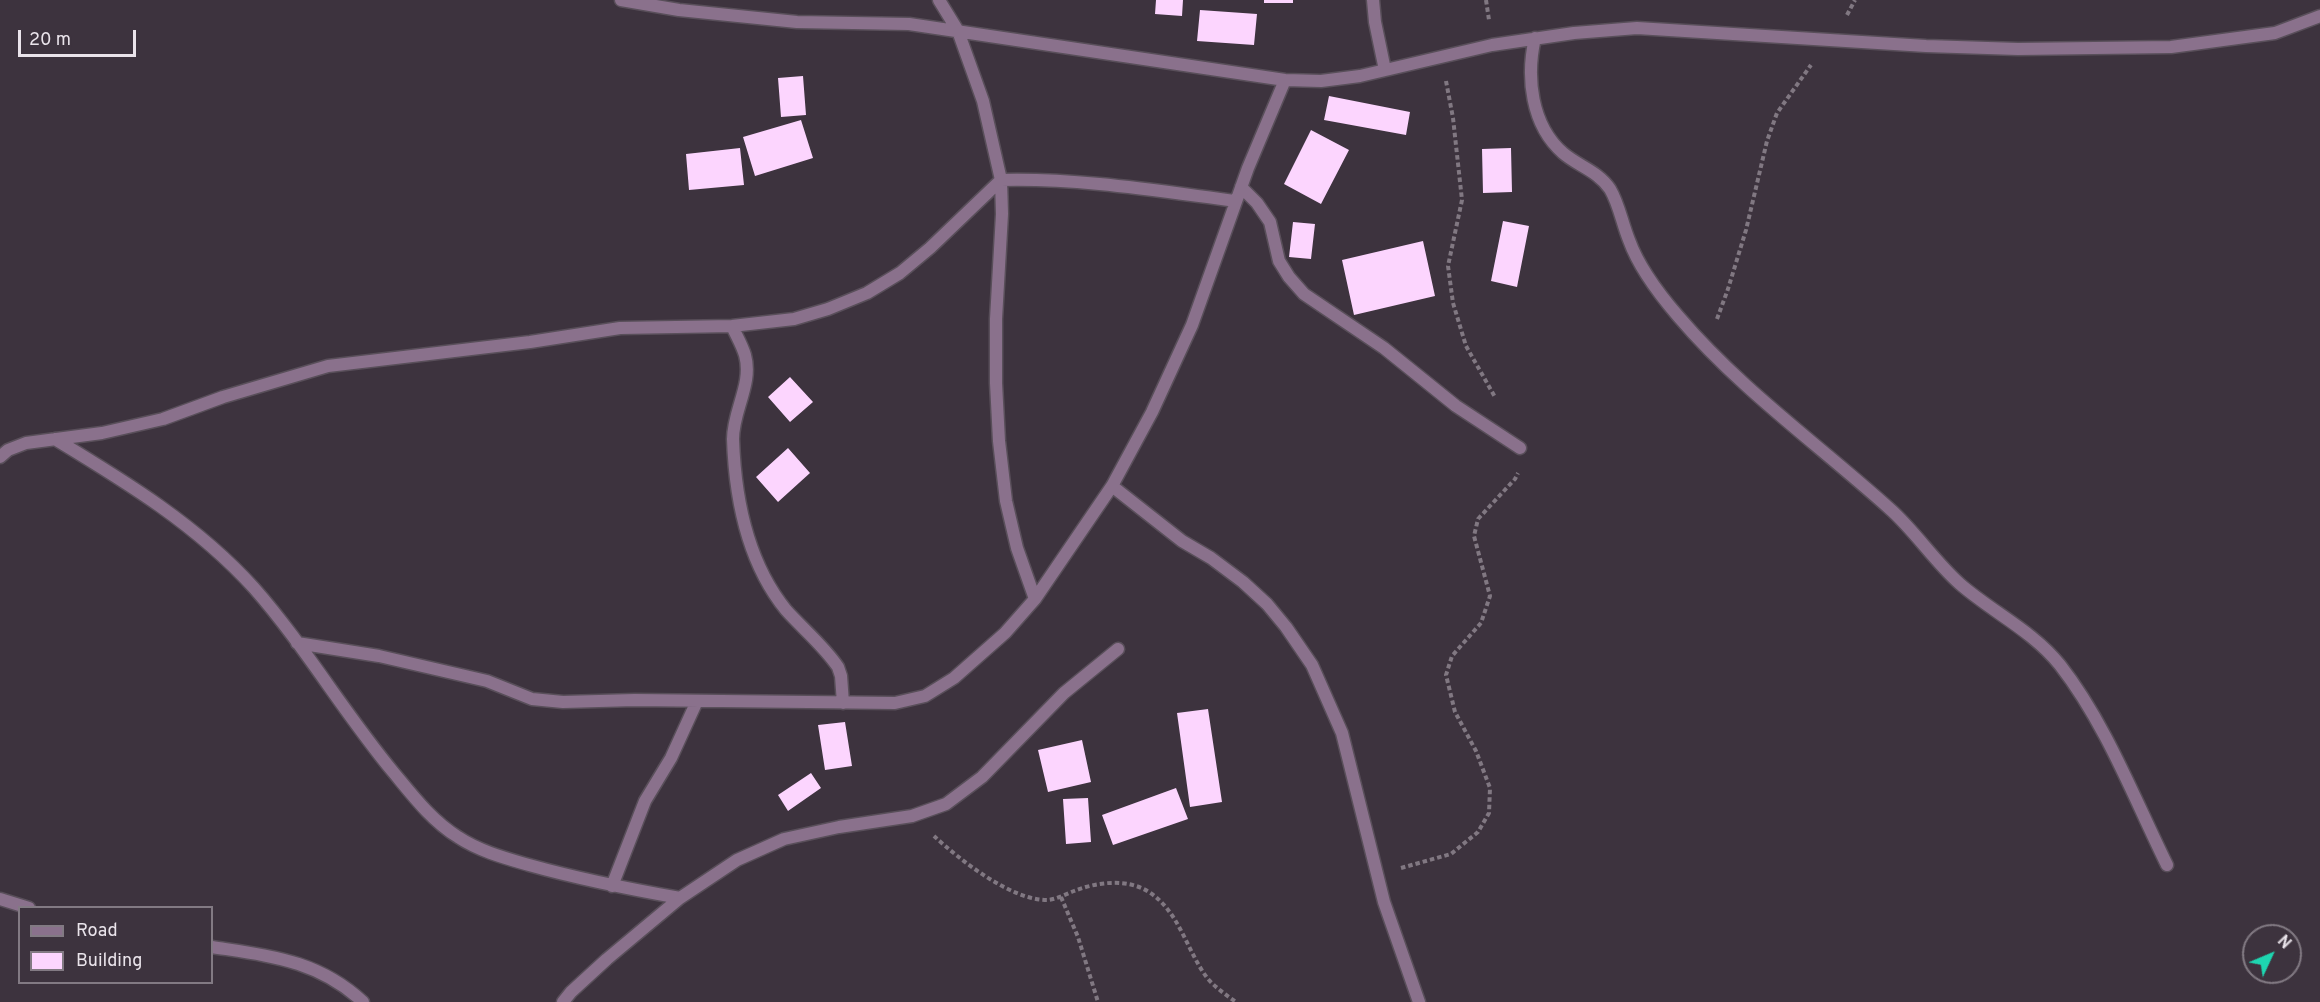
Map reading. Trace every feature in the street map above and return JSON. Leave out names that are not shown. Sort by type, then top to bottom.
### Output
[{"type":"street","points":[[621,0],[679,10],[797,22],[909,24],[1285,80],[1321,81],[1360,76],[1492,45],[1535,38],[1637,28],[2018,50],[2171,47],[2275,33],[2320,16]]},
{"type":"street","points":[[939,0],[958,31],[983,101],[1001,180],[1002,214],[996,329],[999,441],[1006,501],[1017,548],[1035,599]]},
{"type":"street","points":[[1373,0],[1385,70]]},
{"type":"street","points":[[1535,38],[1530,58],[1532,96],[1552,142],[1564,154],[1596,174],[1609,189],[1629,241],[1642,267],[1679,318],[1775,412],[1892,511],[1960,584],[2014,622],[2059,663],[2094,714],[2167,865]]},
{"type":"street","points":[[297,643],[380,656],[487,681],[532,699],[563,702],[635,700],[895,703],[925,696],[954,678],[1005,633],[1035,599],[1112,486],[1152,412],[1192,325],[1241,187],[1285,80]]},
{"type":"street","points":[[0,457],[8,450],[26,443],[102,433],[163,419],[223,397],[328,366],[530,342],[620,328],[732,326],[794,319],[828,309],[867,293],[900,273],[1001,180],[1049,178],[1236,201]]},
{"type":"street","points":[[1241,187],[1257,202],[1270,222],[1279,261],[1304,294],[1384,348],[1456,406],[1520,448]]},
{"type":"street","points":[[732,326],[745,354],[747,370],[747,382],[733,428],[739,505],[749,539],[770,589],[838,667],[842,676],[843,703]]},
{"type":"street","points":[[55,439],[136,488],[212,545],[254,589],[297,643],[361,733],[422,807],[457,837],[497,856],[612,886],[680,898]]},
{"type":"street","points":[[1112,486],[1182,540],[1243,582],[1267,604],[1286,627],[1316,672],[1342,733],[1384,902],[1419,1002]]},
{"type":"street","points":[[563,1002],[606,959],[680,898],[737,860],[784,839],[839,827],[912,816],[946,804],[982,777],[1064,693],[1118,649]]},
{"type":"street","points":[[612,886],[645,801],[671,758],[697,701]]},
{"type":"street","points":[[0,899],[23,906]]},
{"type":"street","points":[[213,947],[281,958],[319,970],[347,987],[363,1002]]},
{"type":"path","points":[[1707,345],[1728,289],[1758,185],[1767,141],[1777,113],[1829,39]]},
{"type":"path","points":[[1442,58],[1453,118],[1462,200],[1448,266],[1453,303],[1466,346],[1498,402]]},
{"type":"path","points":[[1378,875],[1451,854],[1478,832],[1489,813],[1490,788],[1476,751],[1455,712],[1446,675],[1452,656],[1481,622],[1490,596],[1474,536],[1479,519],[1515,479],[1521,466],[1520,448]]},
{"type":"path","points":[[912,816],[956,856],[1009,889],[1036,899],[1051,900],[1101,883],[1133,885],[1149,892],[1179,926],[1208,978],[1221,992],[1236,1002]]},
{"type":"path","points":[[1061,897],[1078,937],[1098,1002]]},
{"type":"building","points":[[1156,0],[1183,0],[1182,16],[1155,14]]},
{"type":"building","points":[[1264,0],[1293,0],[1293,3],[1264,3]]},
{"type":"building","points":[[1200,10],[1257,14],[1254,45],[1197,41]]},
{"type":"building","points":[[803,76],[806,115],[781,117],[778,78]]},
{"type":"building","points":[[1329,96],[1410,112],[1406,135],[1324,120]]},
{"type":"building","points":[[801,120],[813,158],[755,176],[743,137]]},
{"type":"building","points":[[1311,130],[1349,150],[1321,204],[1284,184]]},
{"type":"building","points":[[740,148],[744,185],[689,190],[686,154]]},
{"type":"building","points":[[1511,148],[1512,192],[1483,193],[1482,149]]},
{"type":"building","points":[[1503,221],[1529,226],[1517,287],[1491,281]]},
{"type":"building","points":[[1293,222],[1315,224],[1311,259],[1289,257]]},
{"type":"building","points":[[1423,241],[1435,296],[1354,315],[1342,260]]},
{"type":"building","points":[[790,377],[813,402],[790,422],[768,397]]},
{"type":"building","points":[[788,448],[810,473],[778,502],[756,477]]},
{"type":"building","points":[[1208,709],[1222,802],[1190,807],[1177,713]]},
{"type":"building","points":[[845,722],[852,766],[825,770],[818,725]]},
{"type":"building","points":[[1082,740],[1091,782],[1048,792],[1038,750]]},
{"type":"building","points":[[811,773],[821,788],[788,811],[778,795]]},
{"type":"building","points":[[1176,788],[1188,819],[1113,845],[1102,815]]},
{"type":"building","points":[[1088,798],[1091,842],[1066,844],[1063,799]]}]
